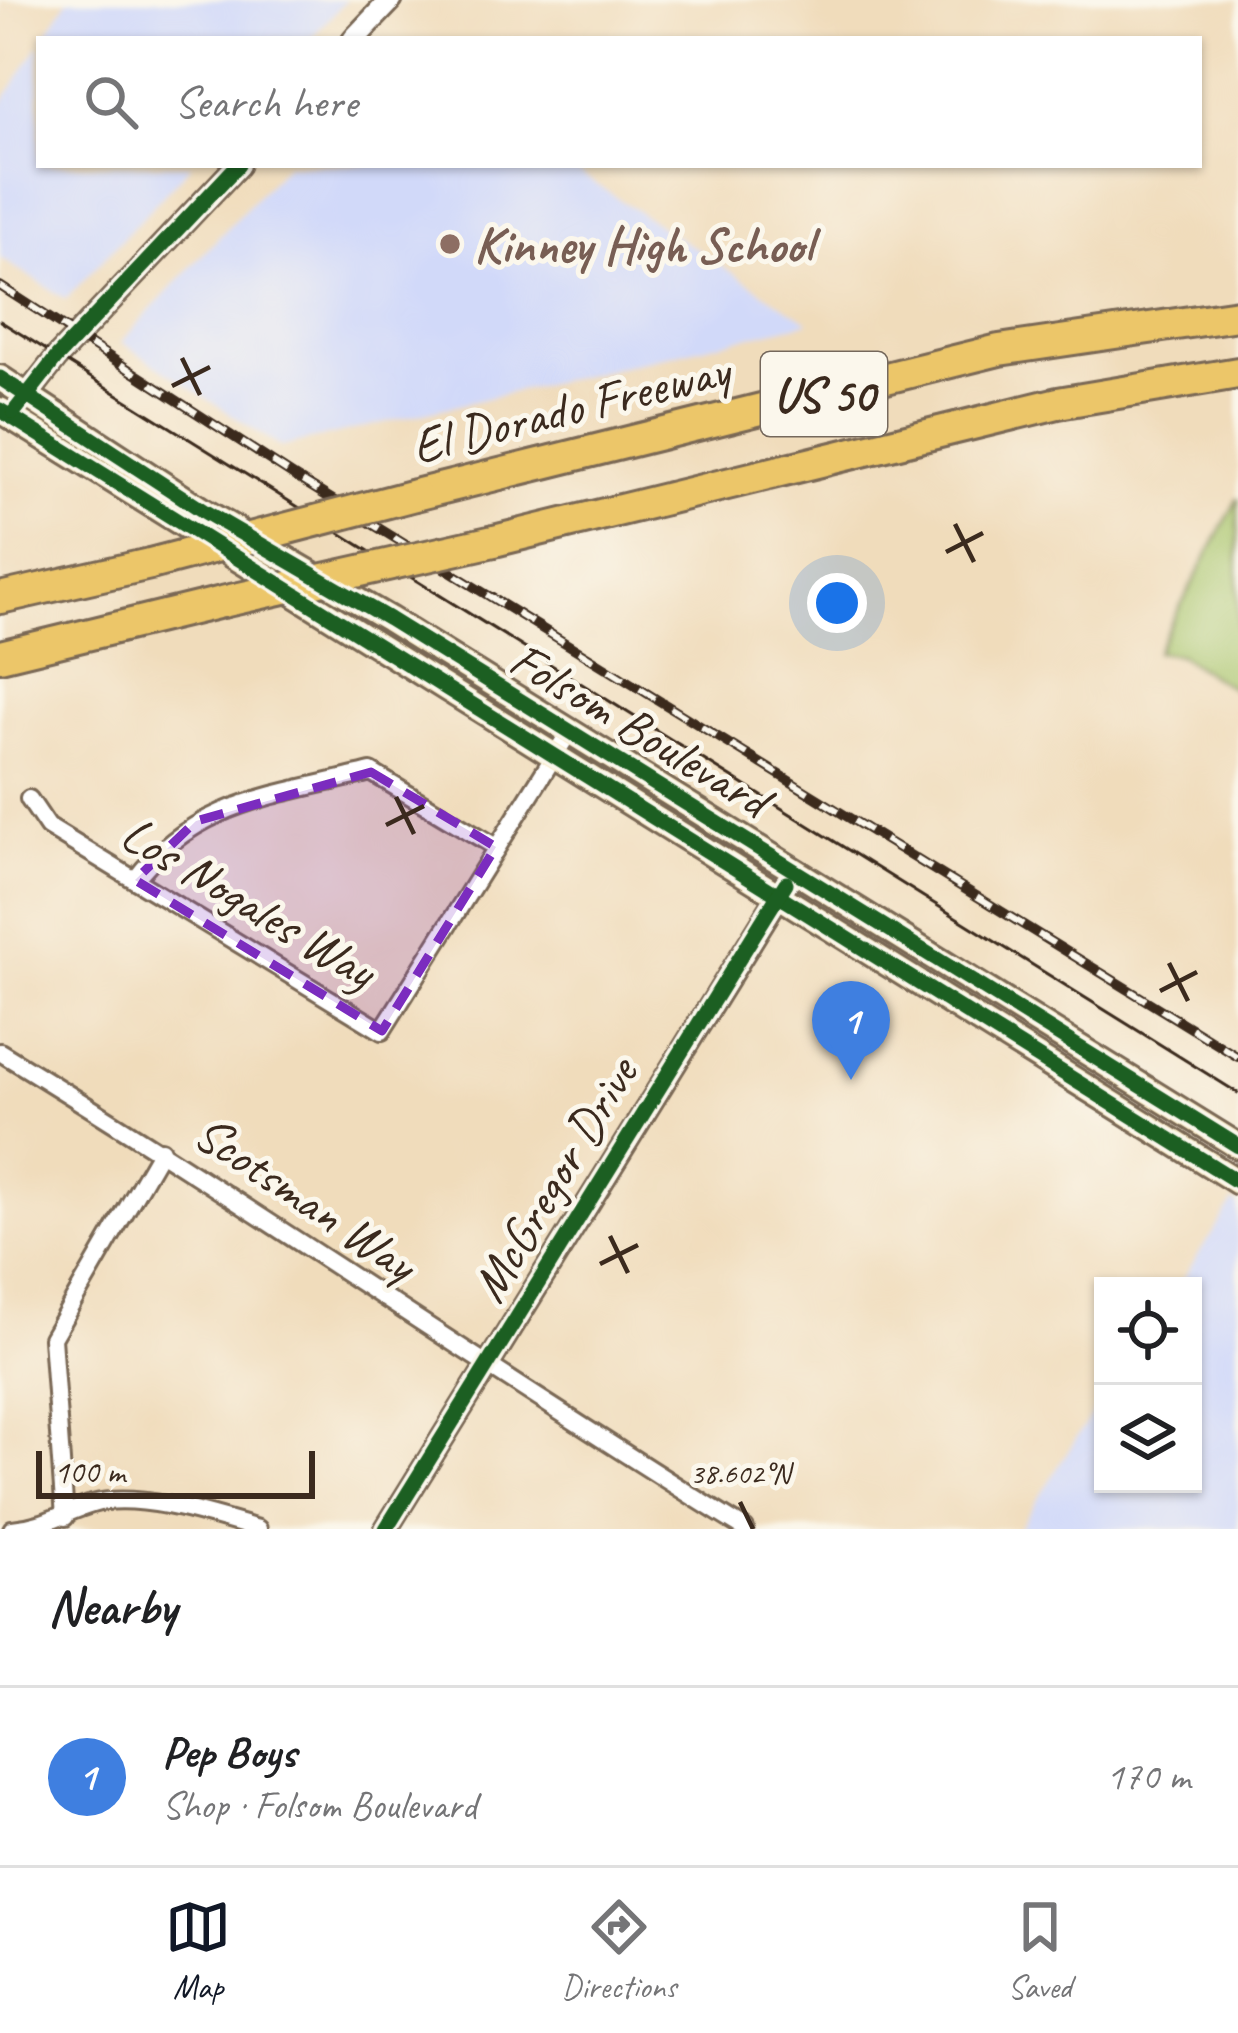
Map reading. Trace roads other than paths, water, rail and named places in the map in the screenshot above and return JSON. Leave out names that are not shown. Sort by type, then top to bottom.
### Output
[{"type":"highway","name":"El Dorado Freeway","points":[[0,598],[999,350],[1238,314]]},
{"type":"highway","name":"US 50","points":[[0,656],[1058,403],[1238,373]]},
{"type":"main road","name":"Folsom Boulevard","points":[[0,378],[12,408],[561,744],[793,873],[1238,1146]]},
{"type":"main road","name":"Folsom Boulevard","points":[[561,744],[776,898],[1238,1182]]},
{"type":"main road","points":[[1195,1156],[1213,1149],[1238,1164]]},
{"type":"street","points":[[357,36],[391,0]]},
{"type":"street","points":[[12,408],[235,168]]},
{"type":"street","name":"Los Nogales Way","points":[[29,799],[48,827],[382,1031],[561,744]]},
{"type":"street","points":[[135,880],[153,855],[196,821],[371,772],[496,847]]},
{"type":"street","name":"McGregor Drive","points":[[386,1529],[659,1081],[793,873]]},
{"type":"street","name":"Scotsman Way","points":[[0,1052],[161,1150],[487,1369],[746,1529]]},
{"type":"street","points":[[65,1517],[52,1338],[161,1150]]},
{"type":"street","points":[[12,1529],[65,1517],[94,1503],[121,1502],[182,1509],[258,1529]]},
{"type":"tram line","points":[[0,321],[1238,1093]]},
{"type":"railway","points":[[0,286],[294,476],[1238,1057]]},
{"type":"place","name":"Kinney High School","points":[[450,244]]},
{"type":"place","name":"Pep Boys","points":[[851,1080]]}]
